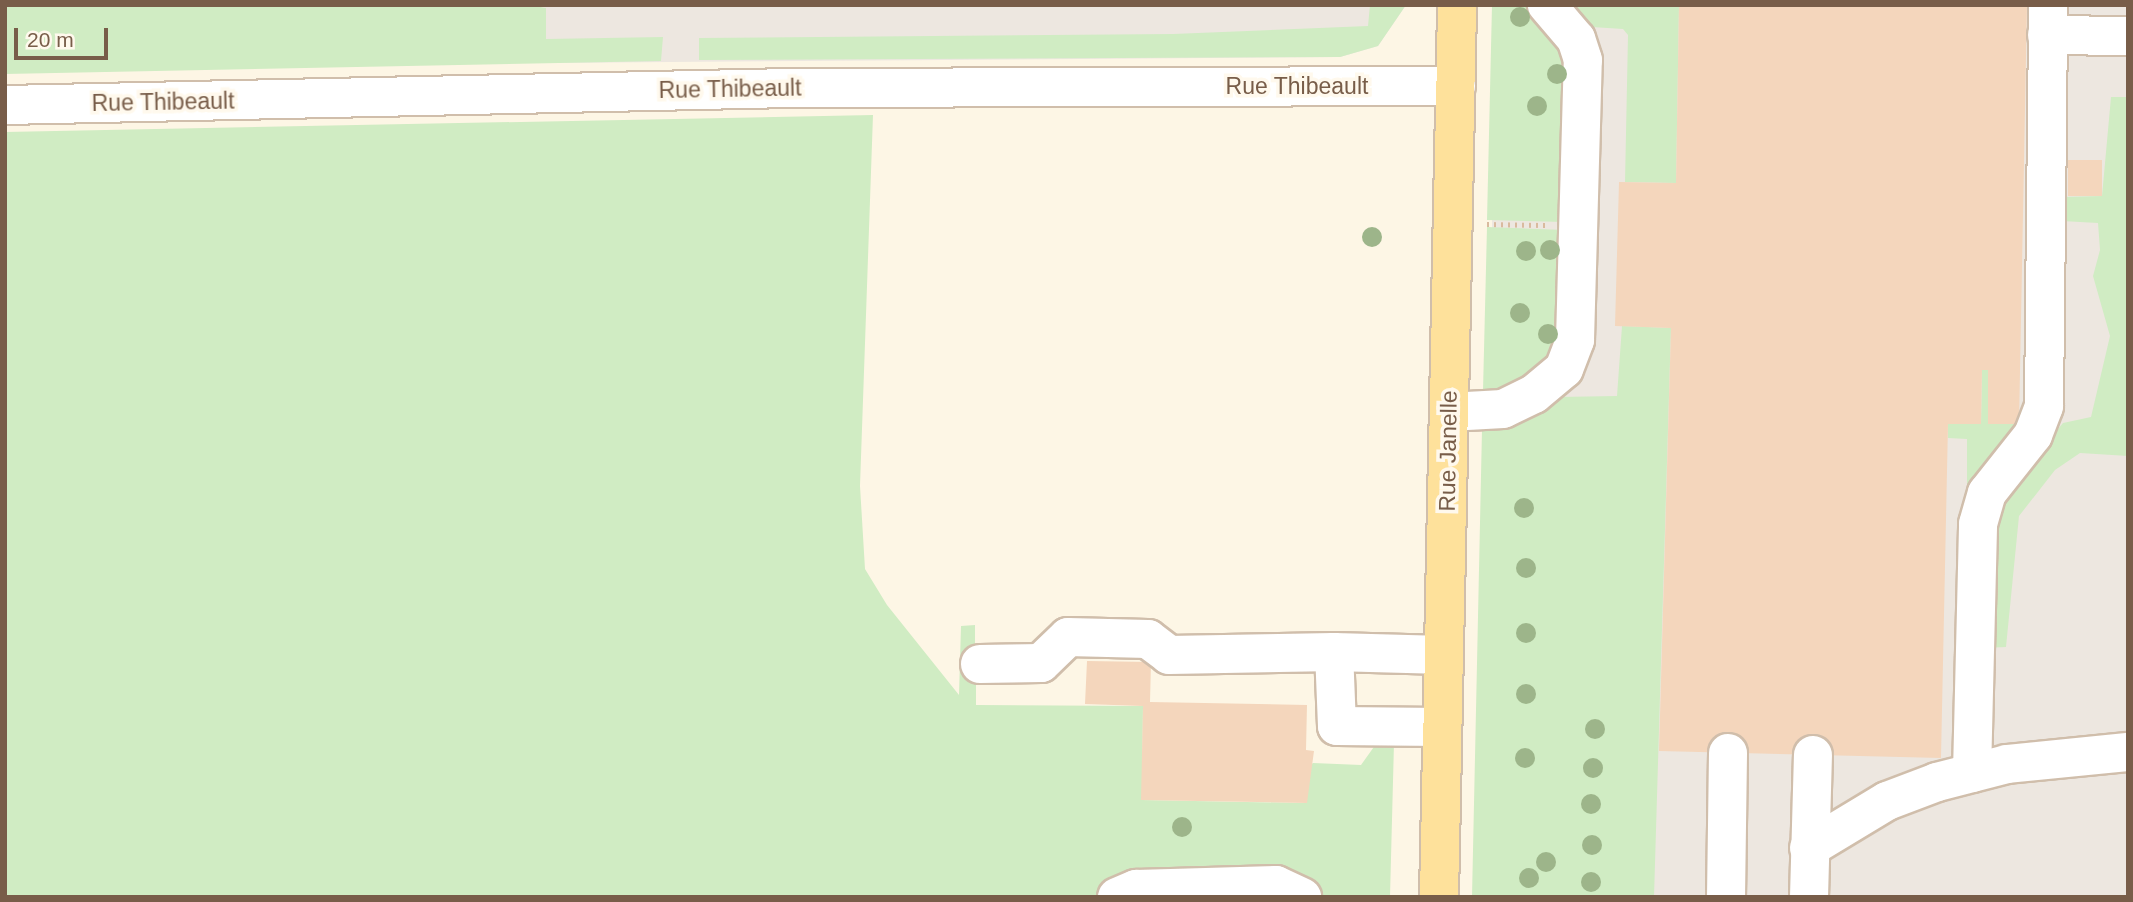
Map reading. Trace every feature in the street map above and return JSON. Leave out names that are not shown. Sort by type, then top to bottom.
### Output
[{"type":"main road","name":"Rue Janelle","points":[[1439,897],[1457,5]]},
{"type":"street","points":[[1449,412],[1503,409],[1534,394],[1564,369],[1575,340],[1583,60],[1576,39],[1548,5]]},
{"type":"street","points":[[1972,773],[1978,524],[1987,493],[2033,435],[2044,407],[2057,169],[2047,20],[2128,36]]},
{"type":"street","name":"Rue Thibeault","points":[[5,105],[789,88],[1456,86]]},
{"type":"street","points":[[980,664],[1041,663],[1068,637],[1148,639],[1169,655],[1335,652],[1444,655]]},
{"type":"street","points":[[1335,652],[1337,726],[1442,727]]},
{"type":"street","points":[[1809,848],[1887,801],[1972,773],[2046,758],[2128,752]]},
{"type":"street","points":[[1726,897],[1728,753]]},
{"type":"street","points":[[1808,897],[1813,755]]},
{"type":"street","points":[[1117,897],[1136,889],[1276,885],[1302,897]]},
{"type":"path","points":[[1487,223],[1550,225]]},
{"type":"shaded area","points":[[530,5],[1406,5],[1378,46],[1340,57],[546,63],[546,8]]},
{"type":"shaded area","points":[[1492,5],[2128,5],[2128,897],[1492,897]]},
{"type":"green space","points":[[5,5],[530,5],[546,8],[546,39],[663,37],[661,61],[5,74]]},
{"type":"green space","points":[[1370,5],[1406,5],[1378,46],[1340,57],[699,60],[699,38],[1173,34],[1368,26]]},
{"type":"green space","points":[[1492,5],[1531,5],[1553,32],[1568,65],[1564,222],[1487,220]]},
{"type":"green space","points":[[1569,5],[1679,5],[1676,183],[1625,182],[1628,35],[1623,29],[1592,27]]},
{"type":"green space","points":[[2111,97],[2128,97],[2128,456],[2080,453],[2055,470],[2019,516],[2006,647],[1983,648],[1991,526],[2005,492],[2063,423],[2091,417],[2110,336],[2093,276],[2100,250],[2098,223],[2062,221],[2062,197],[2102,196]]},
{"type":"green space","points":[[873,115],[860,486],[865,569],[887,605],[959,695],[961,626],[975,625],[975,646],[967,647],[967,678],[976,680],[976,705],[1143,706],[1142,800],[1306,803],[1308,767],[1313,763],[1361,765],[1376,744],[1394,743],[1390,897],[1318,897],[1300,873],[1265,871],[1122,874],[1102,897],[5,897],[5,132]]},
{"type":"green space","points":[[1487,227],[1565,230],[1561,339],[1545,368],[1497,391],[1483,391]]},
{"type":"green space","points":[[1622,326],[1671,328],[1654,897],[1472,897],[1482,429],[1558,397],[1617,396]]},
{"type":"green space","points":[[1982,370],[1988,370],[1988,424],[2019,424],[1967,488],[1967,439],[1948,438],[1948,424],[1981,424]]},
{"type":"building","points":[[1679,5],[2027,5],[2019,424],[1988,424],[1988,370],[1982,370],[1981,424],[1948,424],[1941,758],[1659,751],[1671,328],[1615,326],[1619,182],[1676,183]]},
{"type":"building","points":[[2068,160],[2102,160],[2102,196],[2068,196]]},
{"type":"building","points":[[1087,661],[1151,662],[1150,702],[1307,705],[1306,750],[1314,751],[1307,803],[1141,800],[1143,706],[1085,704]]}]
